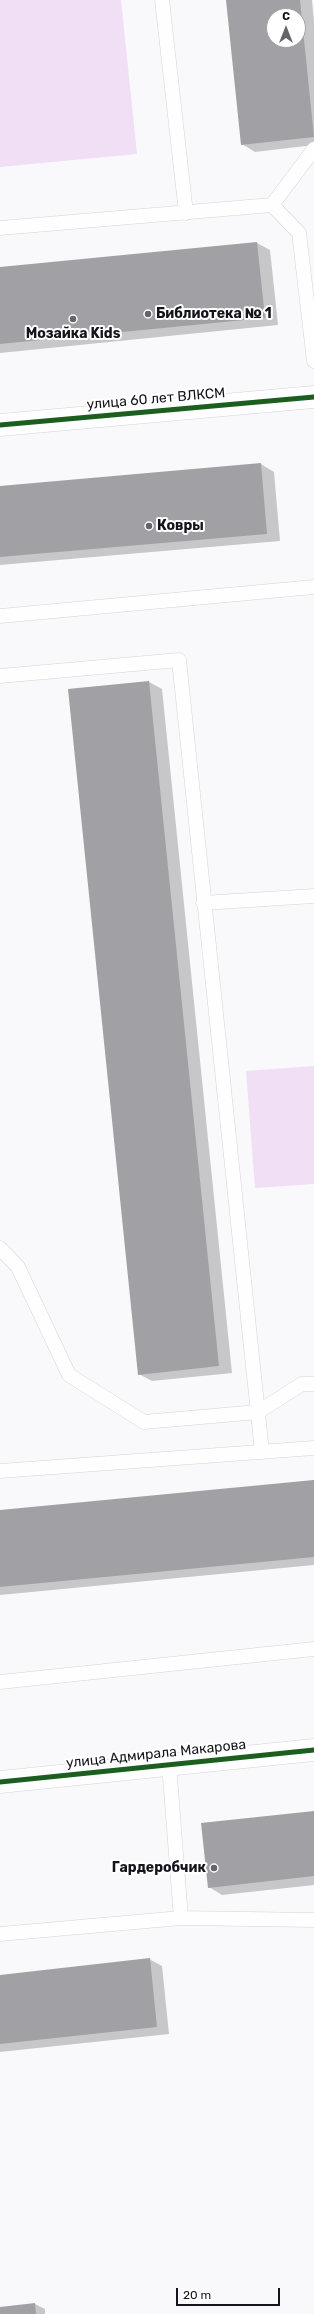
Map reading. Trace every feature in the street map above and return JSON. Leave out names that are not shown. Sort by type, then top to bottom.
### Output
[{"type":"street","name":"улица 60 лет ВЛКСМ","points":[[0,425],[314,397]]},
{"type":"street","name":"улица Адмирала Макарова","points":[[0,1782],[314,1750]]},
{"type":"lane","points":[[162,0],[186,213]]},
{"type":"lane","points":[[0,228],[272,205],[314,149]]},
{"type":"lane","points":[[272,205],[299,234],[314,361]]},
{"type":"lane","points":[[0,616],[314,587]]},
{"type":"lane","points":[[0,676],[179,660],[203,903],[262,1452]]},
{"type":"lane","points":[[203,903],[314,896]]},
{"type":"lane","points":[[0,1248],[18,1267],[70,1375],[144,1422],[258,1412],[302,1384],[314,1384]]},
{"type":"lane","points":[[0,1471],[314,1448]]},
{"type":"lane","points":[[0,1682],[314,1649]]},
{"type":"lane","points":[[169,1764],[181,1918]]},
{"type":"lane","points":[[0,1934],[181,1918],[314,1920]]},
{"type":"shaded area","points":[[0,0],[121,0],[137,154],[0,167]]},
{"type":"shaded area","points":[[314,1066],[314,1184],[255,1188],[246,1071]]},
{"type":"building","points":[[226,0],[300,0],[301,8],[266,8],[266,48],[305,48],[314,137],[241,145]]},
{"type":"building","points":[[257,242],[265,318],[0,344],[0,267]]},
{"type":"building","points":[[261,463],[267,534],[0,557],[0,486]]},
{"type":"building","points":[[149,681],[219,1366],[138,1375],[68,689]]},
{"type":"building","points":[[314,1480],[314,1557],[0,1587],[0,1510]]},
{"type":"building","points":[[314,1811],[314,1876],[208,1888],[201,1823]]},
{"type":"building","points":[[150,1958],[157,2027],[0,2044],[0,1975]]},
{"type":"building","points":[[35,2303],[36,2314],[0,2314],[0,2307]]},
{"type":"cycle path","points":[[0,425],[314,397]]},
{"type":"cycle path","points":[[0,1782],[314,1750]]},
{"type":"place","name":"Библиотека № 1","points":[[148,314]]},
{"type":"place","name":"Мозайка Kids","points":[[73,319]]},
{"type":"place","name":"Ковры","points":[[149,526]]},
{"type":"place","name":"Гардеробчик","points":[[214,1868]]}]
